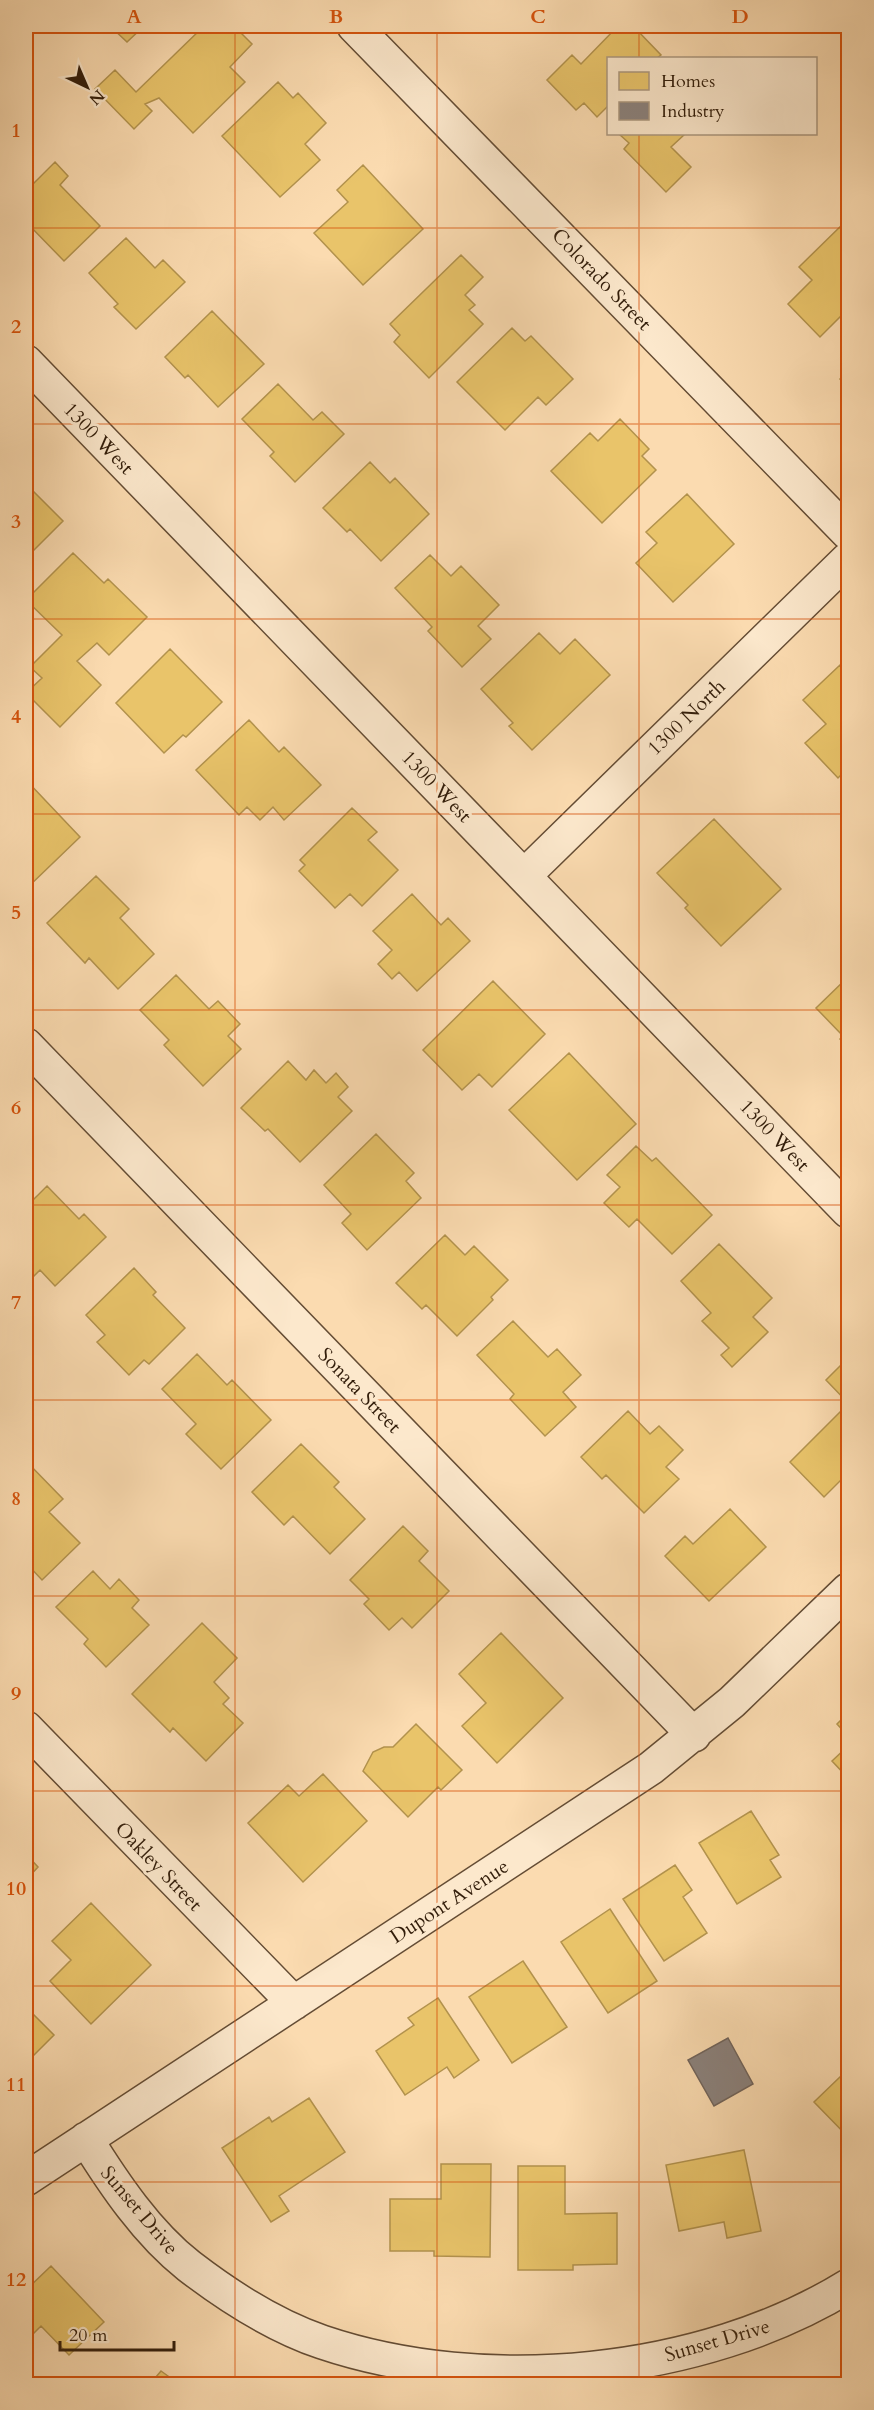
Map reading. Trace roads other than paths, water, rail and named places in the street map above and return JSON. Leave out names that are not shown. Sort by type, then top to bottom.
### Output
[{"type":"street","name":"Colorado Street","points":[[354,26],[849,533]]},
{"type":"street","name":"1300 West","points":[[26,362],[849,1210]]},
{"type":"street","name":"1300 North","points":[[524,876],[849,559]]},
{"type":"street","name":"Sonata Street","points":[[26,1045],[694,1735]]},
{"type":"street","name":"Dupont Avenue","points":[[26,2179],[651,1768],[732,1702],[849,1590]]},
{"type":"street","name":"Oakley Street","points":[[26,1728],[294,2003]]},
{"type":"street","name":"Sunset Drive","points":[[86,2139],[106,2172],[141,2217],[187,2264],[214,2284],[280,2324],[321,2342],[366,2355],[471,2370],[544,2373],[608,2367],[667,2356],[725,2341],[788,2319],[849,2286]]}]
